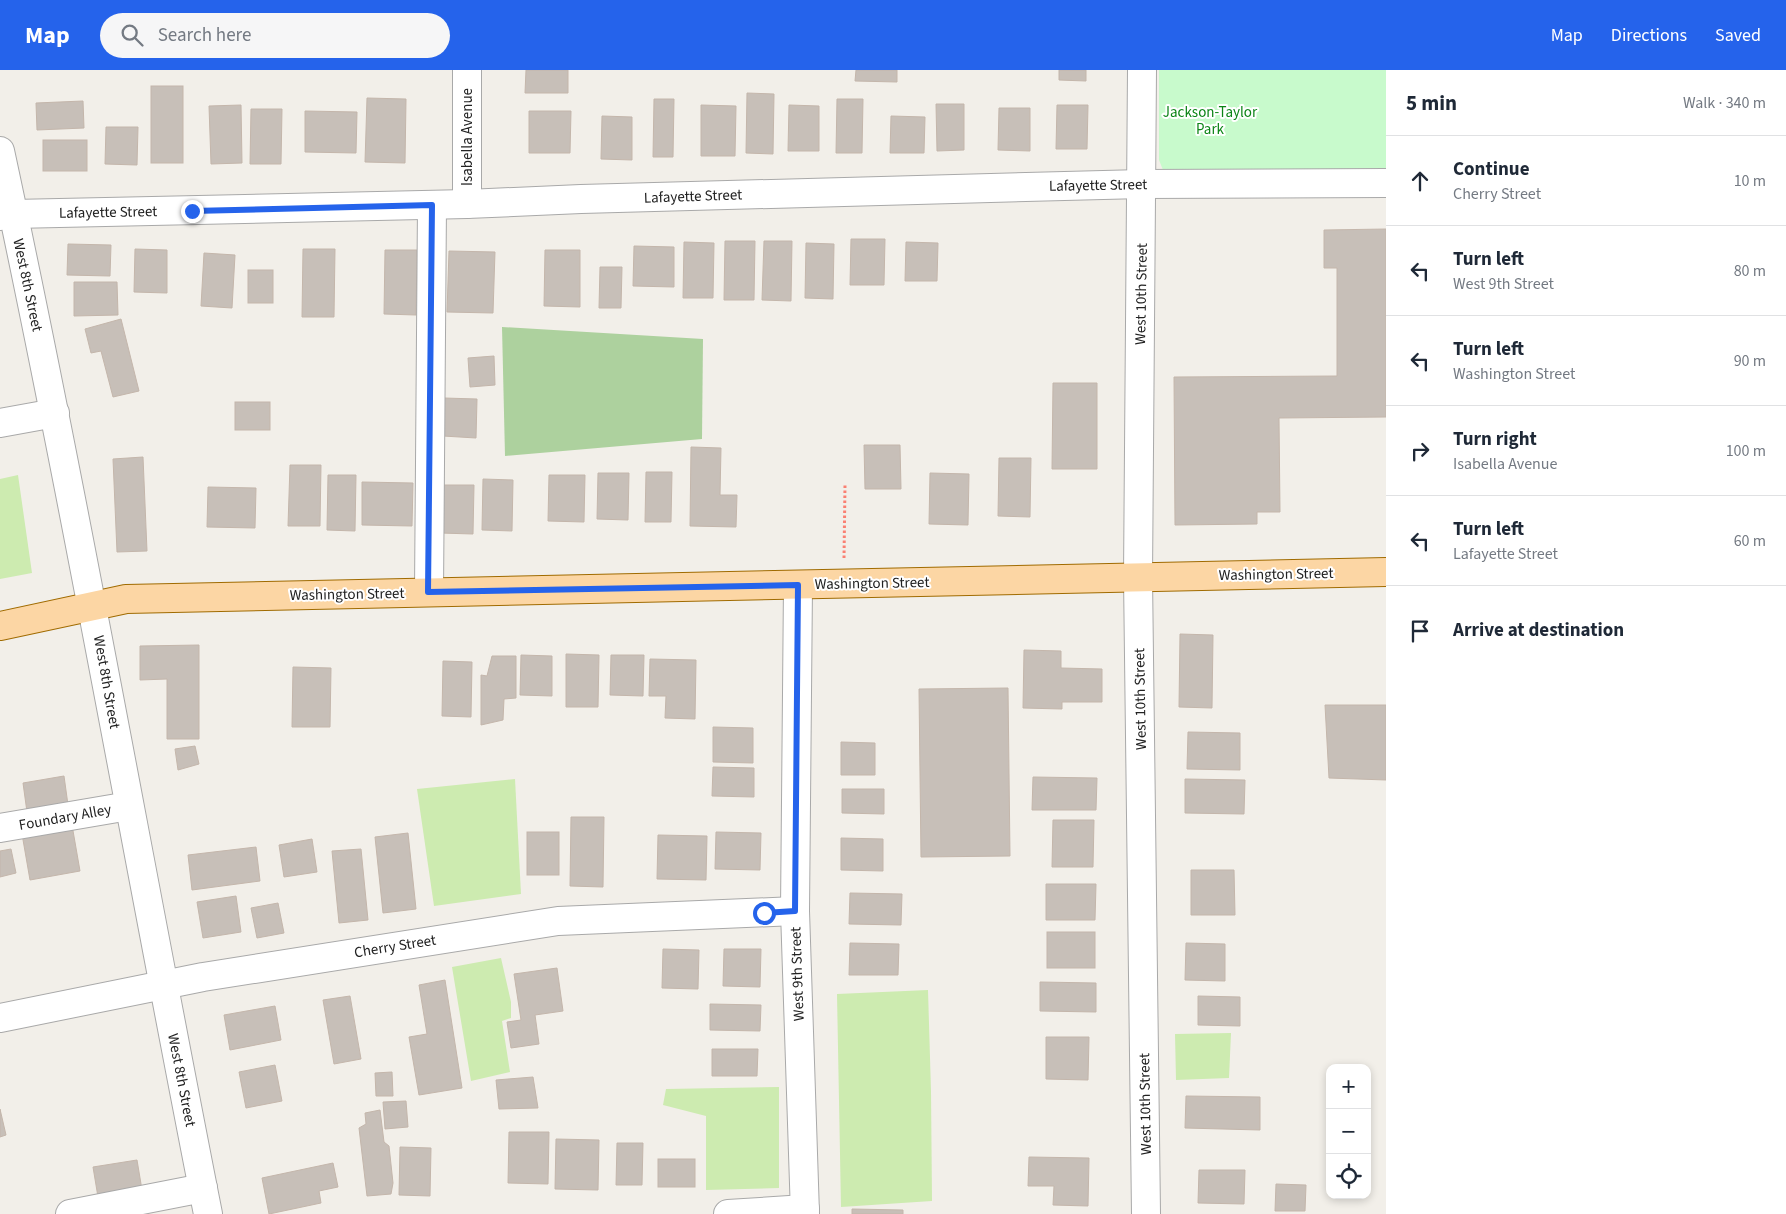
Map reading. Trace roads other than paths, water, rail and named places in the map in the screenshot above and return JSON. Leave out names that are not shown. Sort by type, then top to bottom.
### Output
[{"type":"main road","name":"Washington Street","points":[[0,626],[126,599],[1386,572]]},
{"type":"street","name":"Isabella Avenue","points":[[467,70],[467,204]]},
{"type":"street","name":"West 10th Street","points":[[1142,70],[1138,577],[1146,1214]]},
{"type":"street","name":"West 8th Street","points":[[0,151],[6,215],[55,413],[93,606],[163,985],[206,1201]]},
{"type":"street","name":"Lafayette Street","points":[[6,215],[432,205],[580,199],[1142,184],[1386,183]]},
{"type":"street","points":[[428,592],[432,205]]},
{"type":"street","points":[[0,423],[55,413]]},
{"type":"street","name":"West 9th Street","points":[[798,585],[795,911],[805,1211]]},
{"type":"street","name":"Foundary Alley","points":[[0,828],[129,806]]},
{"type":"street","name":"Cherry Street","points":[[0,1018],[213,975],[558,921],[795,911]]},
{"type":"street","points":[[70,1214],[206,1201]]},
{"type":"street","points":[[728,1214],[805,1211]]},
{"type":"park label","name":"Jackson-Taylor Park","points":[[1210,120]]}]
